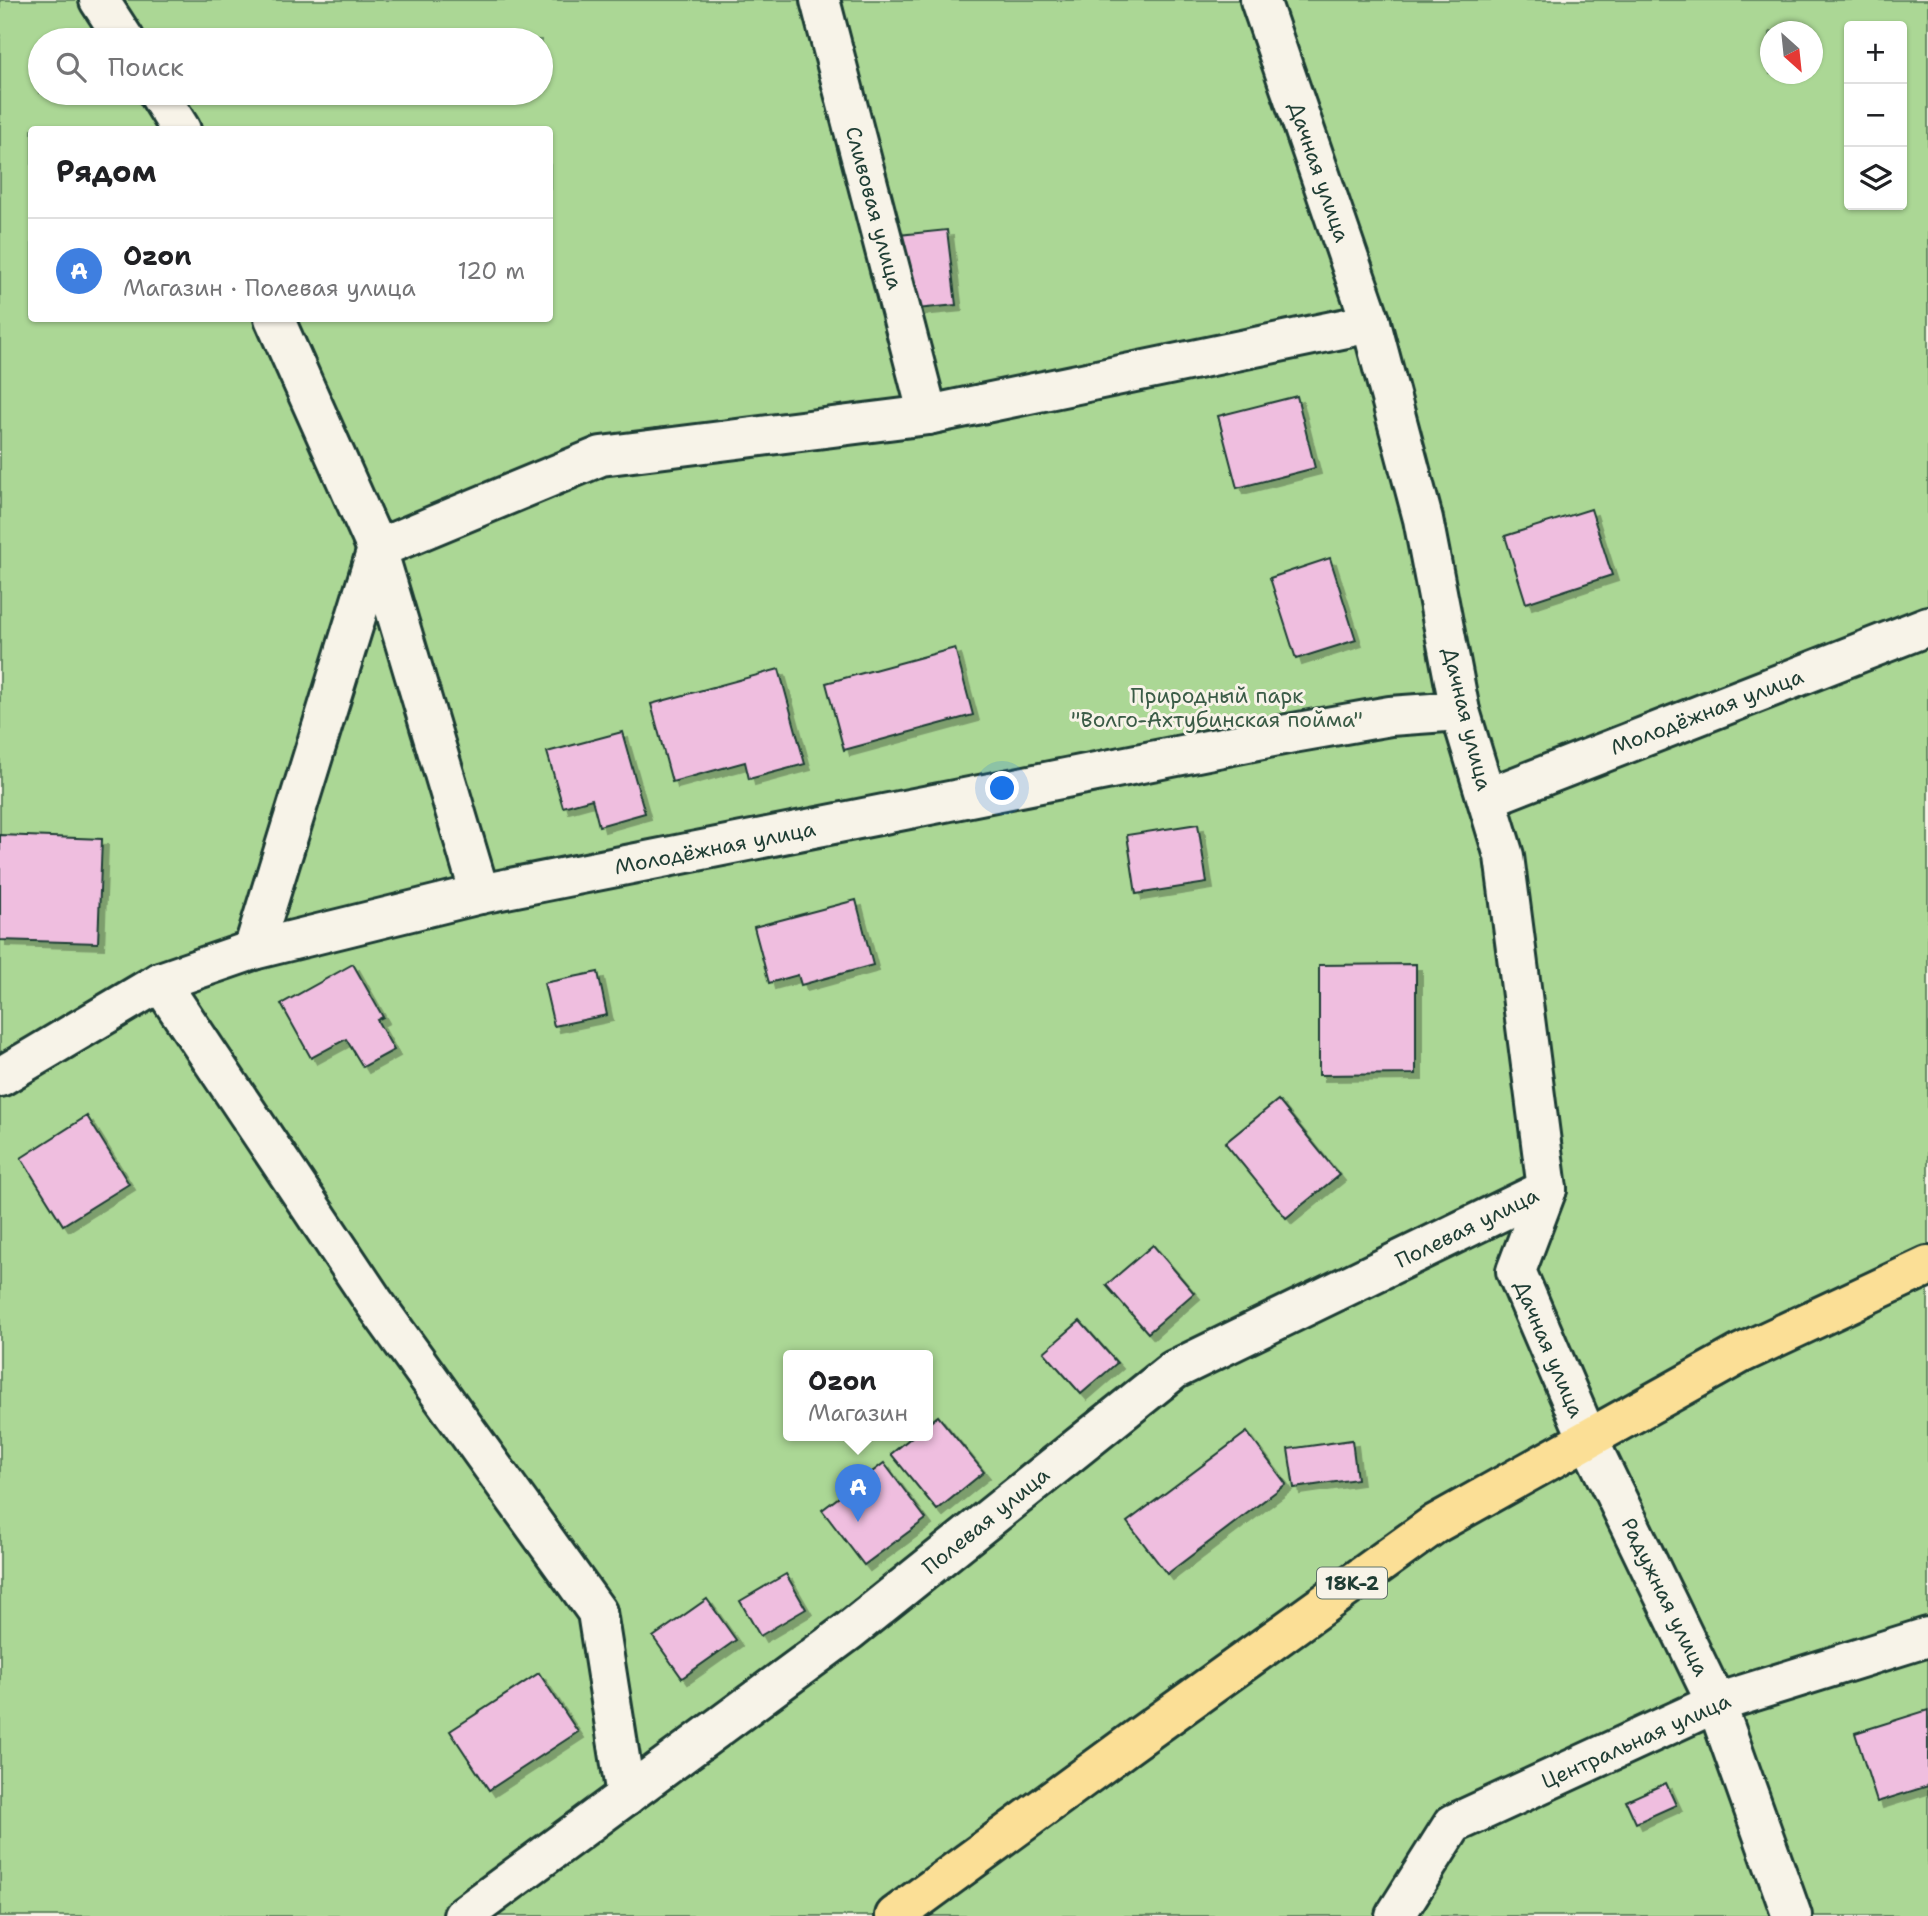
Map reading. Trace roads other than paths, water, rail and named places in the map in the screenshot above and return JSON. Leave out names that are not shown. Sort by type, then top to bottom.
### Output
[{"type":"main road","name":"18К-2","points":[[895,1916],[1435,1524],[1741,1353],[1928,1266]]},
{"type":"street","points":[[99,0],[117,28]]},
{"type":"street","name":"Сливовая улица","points":[[820,0],[928,415]]},
{"type":"street","name":"Дачная улица","points":[[1261,0],[1371,323],[1423,519],[1460,710],[1504,856],[1547,1189],[1516,1272],[1588,1439]]},
{"type":"street","points":[[165,105],[179,126]]},
{"type":"street","points":[[276,322],[377,549],[480,894]]},
{"type":"street","points":[[377,549],[601,456],[928,415],[1371,323]]},
{"type":"street","points":[[253,950],[377,549]]},
{"type":"street","name":"Молодёжная улица","points":[[1487,798],[1928,626]]},
{"type":"street","name":"Молодёжная улица","points":[[0,1077],[160,982],[253,950],[480,894],[1293,733],[1390,716],[1460,710]]},
{"type":"street","points":[[160,982],[374,1302],[597,1612],[626,1796]]},
{"type":"street","name":"Полевая улица","points":[[463,1916],[849,1631],[1174,1370],[1547,1189]]},
{"type":"street","name":"Радужная улица","points":[[1588,1439],[1716,1703],[1792,1916]]},
{"type":"street","name":"Центральная улица","points":[[1395,1916],[1453,1824],[1716,1703],[1928,1637]]},
{"type":"place","name":"Ozon","points":[[858,1522]]},
{"type":"park label","name":"Природный парк \"Волго-Ахтубинская пойма\"","points":[[1217,708]]}]
